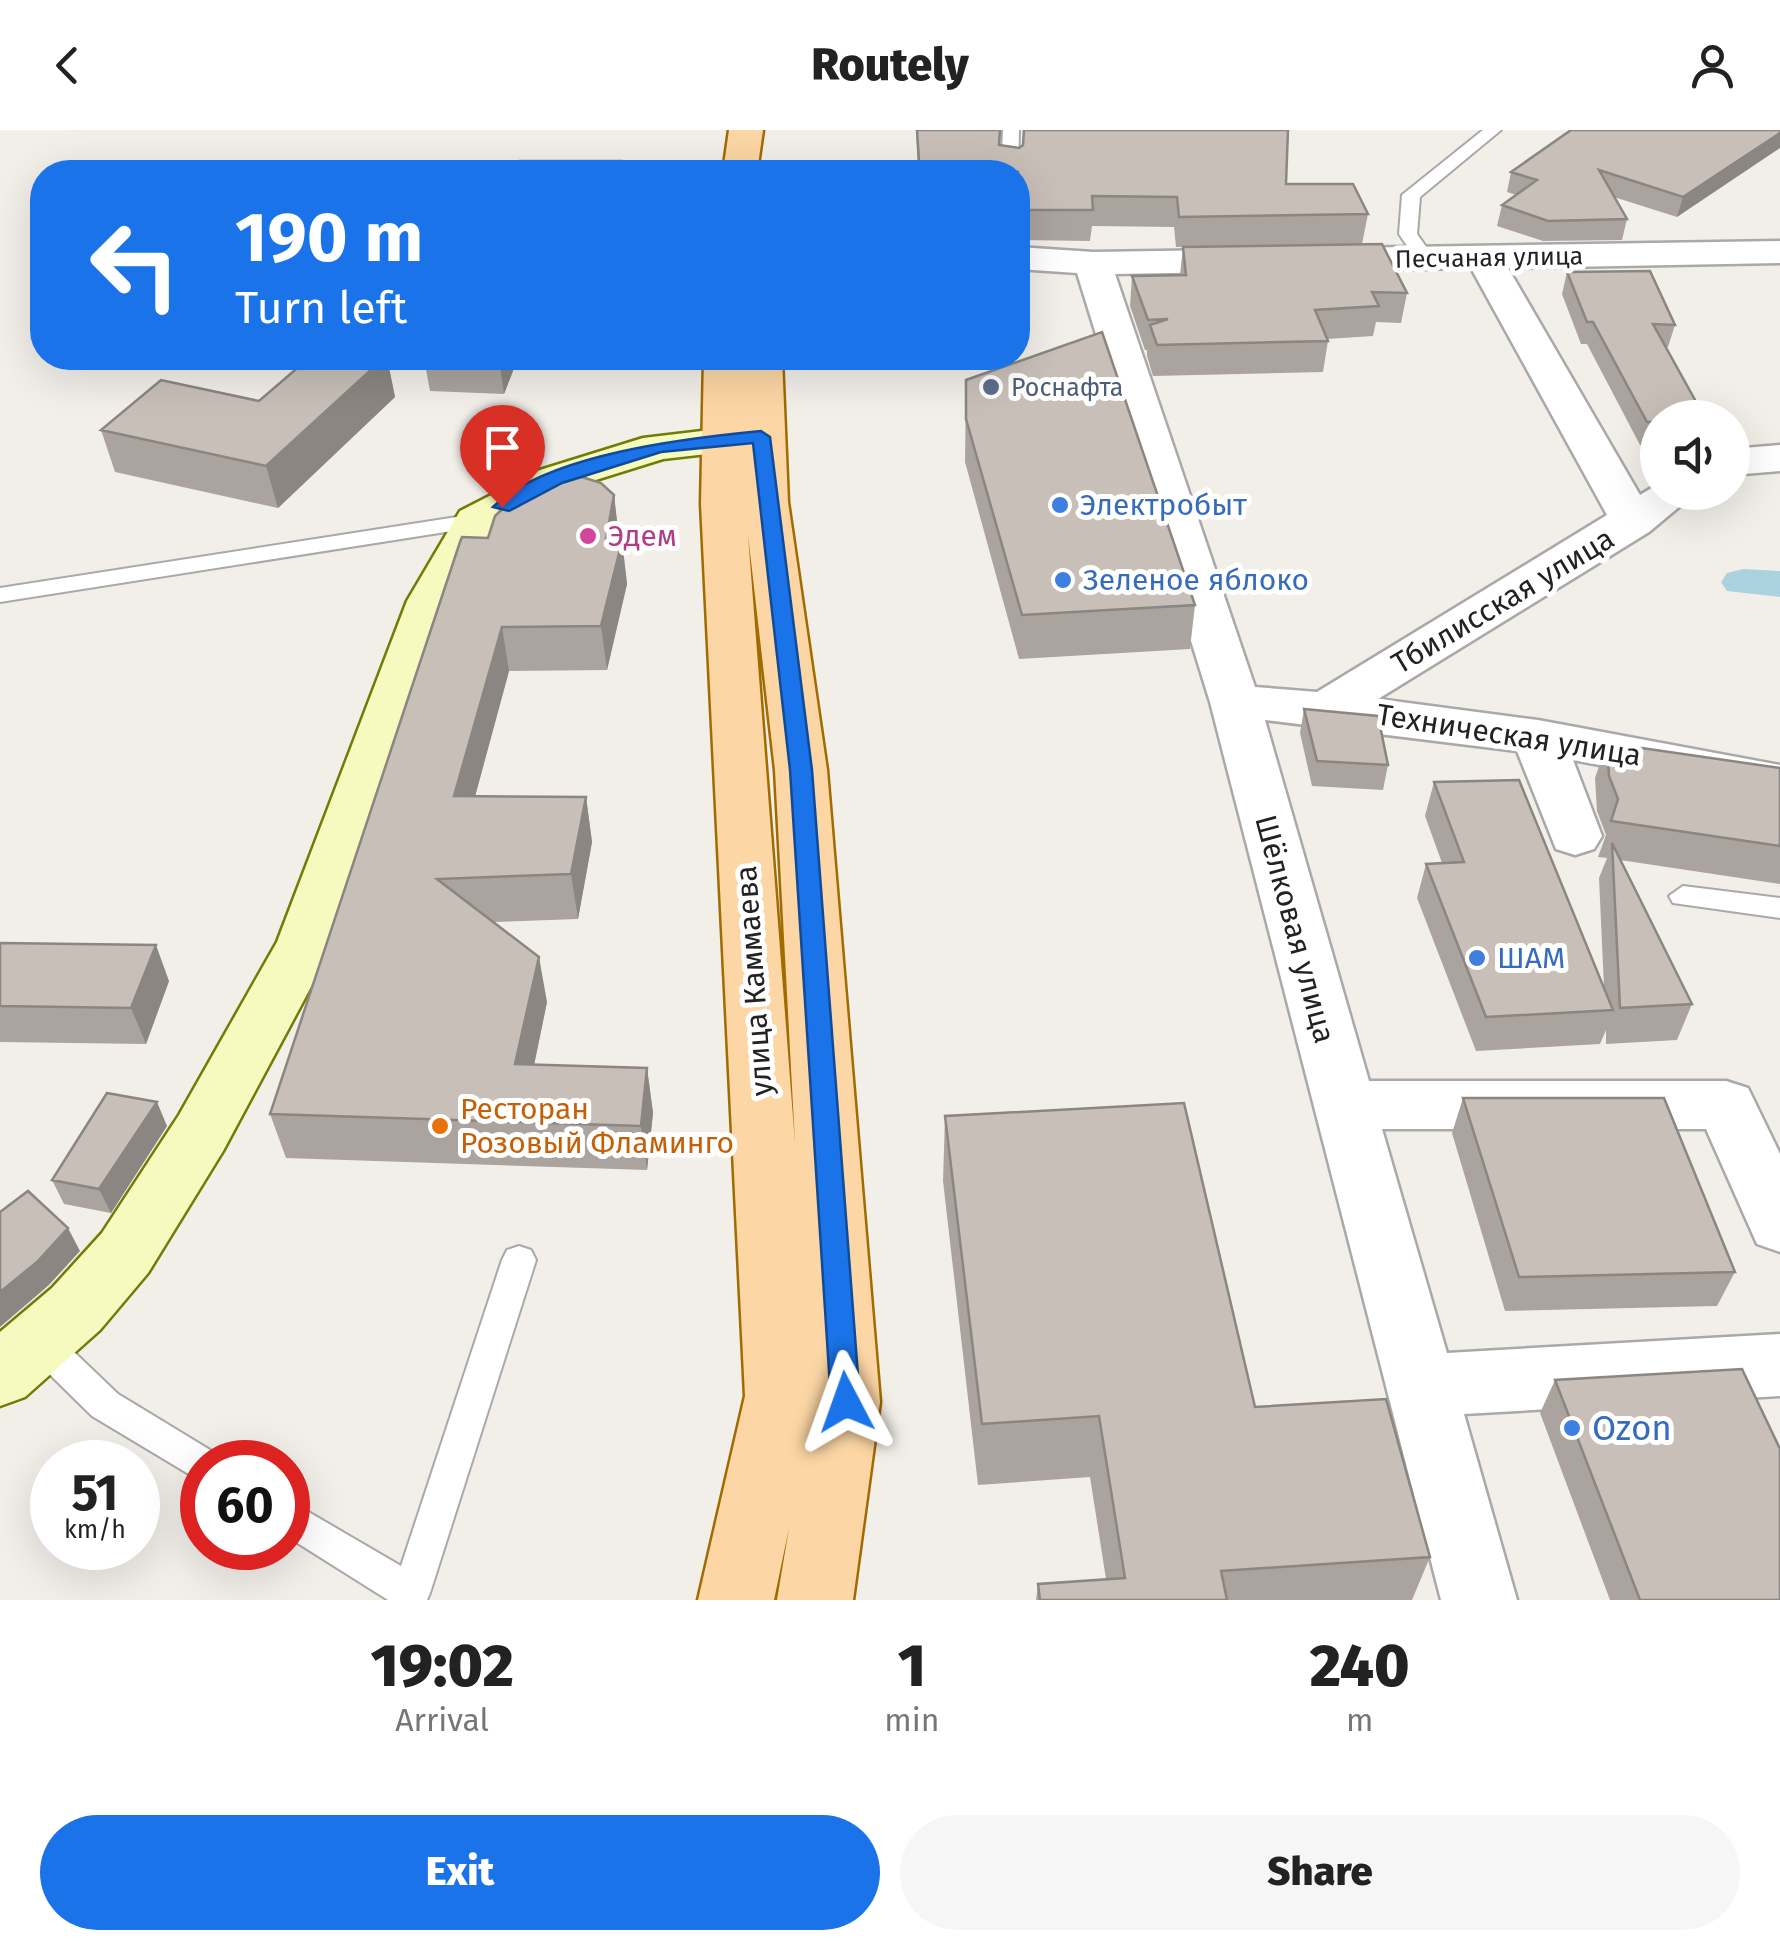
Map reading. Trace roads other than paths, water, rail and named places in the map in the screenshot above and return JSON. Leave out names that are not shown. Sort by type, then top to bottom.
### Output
[{"type":"main road","points":[[742,160],[746,130]]},
{"type":"main road","points":[[773,160],[776,130]]},
{"type":"main road","name":"улица Каммаева","points":[[726,370],[801,770],[846,1402],[815,1600]]},
{"type":"main road","name":"улица Каммаева","points":[[736,1600],[780,1396],[740,437],[759,370]]},
{"type":"street","points":[[1740,252],[1780,215]]},
{"type":"street","name":"Песчаная улица","points":[[1030,259],[1092,263],[1780,252]]},
{"type":"street","points":[[1483,257],[1633,522]]},
{"type":"street","name":"Шёлковая улица","points":[[1092,263],[1236,702],[1479,1600]]},
{"type":"street","points":[[20,1358],[76,1309],[125,1253],[201,1133],[306,942],[431,601],[476,520],[555,480],[658,446],[740,437]]},
{"type":"street","points":[[1750,460],[1780,458]]},
{"type":"street","name":"Тбилисская улица","points":[[1329,707],[1650,510]]},
{"type":"street","name":"Техническая улица","points":[[1236,702],[1329,707],[1538,736],[1780,782]]},
{"type":"street","points":[[1538,736],[1575,836]]},
{"type":"street","points":[[1342,1105],[1726,1105],[1780,1225]]},
{"type":"street","points":[[1419,1386],[1780,1365]]},
{"type":"lane","points":[[1011,160],[1012,130]]},
{"type":"lane","points":[[1425,258],[1408,234],[1410,195],[1493,130]]},
{"type":"lane","points":[[0,594],[476,520]]},
{"type":"lane","points":[[1683,896],[1780,908]]},
{"type":"lane","points":[[310,1531],[411,1593],[519,1260]]},
{"type":"lane","points":[[20,1358],[180,1451]]},
{"type":"waterway","points":[[1743,582],[1780,584]]},
{"type":"place","name":"Роснафта","points":[[991,387]]},
{"type":"place","name":"Электробыт","points":[[1060,505]]},
{"type":"place","name":"Эдем","points":[[588,536]]},
{"type":"place","name":"Зеленое яблоко","points":[[1063,580]]},
{"type":"place","name":"ШАМ","points":[[1477,958]]},
{"type":"place","name":"Ресторан Розовый Фламинго","points":[[440,1126]]},
{"type":"place","name":"Ozon","points":[[1572,1428]]}]
